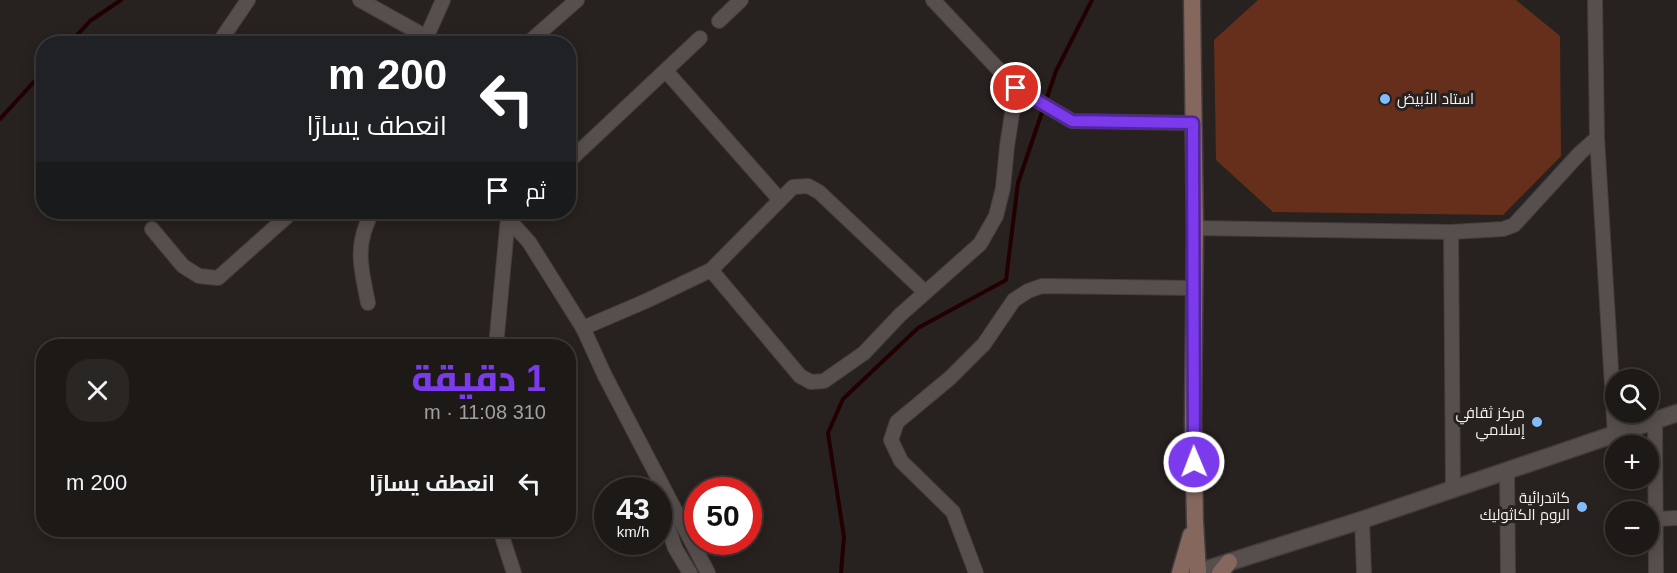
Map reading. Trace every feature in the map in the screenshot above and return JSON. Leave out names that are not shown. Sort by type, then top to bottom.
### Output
[{"type":"main road","points":[[1192,0],[1197,573]]},
{"type":"main road","points":[[1180,573],[1195,522]]},
{"type":"street","points":[[223,36],[248,0]]},
{"type":"street","points":[[360,0],[409,36]]},
{"type":"street","points":[[434,36],[444,0]]},
{"type":"street","points":[[536,36],[577,0]]},
{"type":"street","points":[[719,21],[741,0]]},
{"type":"street","points":[[933,0],[1016,88],[1072,121],[1193,123]]},
{"type":"street","points":[[1595,0],[1597,138],[1615,435],[1649,423]]},
{"type":"street","points":[[576,155],[700,38]]},
{"type":"street","points":[[666,71],[780,200]]},
{"type":"street","points":[[711,270],[800,376],[812,382],[824,381],[864,353],[900,315],[980,244],[996,216],[1003,188],[1016,88]]},
{"type":"street","points":[[1195,228],[1451,232],[1503,229],[1514,225],[1580,153],[1597,138]]},
{"type":"street","points":[[583,328],[646,302],[711,270],[793,187],[808,186],[819,192],[925,292]]},
{"type":"street","points":[[152,229],[183,266],[199,276],[218,278],[284,219]]},
{"type":"street","points":[[368,219],[359,257],[368,303]]},
{"type":"street","points":[[497,339],[507,219]]},
{"type":"street","points":[[512,219],[583,328],[708,573]]},
{"type":"street","points":[[1451,232],[1453,489]]},
{"type":"street","points":[[976,573],[953,512],[901,461],[891,440],[897,422],[950,378],[984,345],[1014,300],[1028,291],[1042,286],[1194,288]]},
{"type":"street","points":[[1659,420],[1677,413]]},
{"type":"street","points":[[1655,423],[1656,501]]},
{"type":"street","points":[[1197,573],[1224,568],[1605,438]]},
{"type":"street","points":[[649,458],[654,477]]},
{"type":"street","points":[[1507,472],[1508,573]]},
{"type":"street","points":[[1659,519],[1677,518]]},
{"type":"street","points":[[1362,520],[1364,573]]},
{"type":"street","points":[[502,537],[514,573]]},
{"type":"street","points":[[672,539],[690,573]]},
{"type":"street","points":[[1656,555],[1656,573]]},
{"type":"shaded area","points":[[1258,0],[1516,0],[1560,36],[1561,156],[1503,215],[1273,212],[1216,160],[1214,40]]},
{"type":"waterway","points":[[76,36],[90,21],[121,0]]},
{"type":"waterway","points":[[841,573],[844,537],[828,433],[843,399],[918,328],[1006,280],[1018,183],[1056,71],[1092,0]]},
{"type":"waterway","points":[[0,119],[36,80]]},
{"type":"place","name":"استاد الأبيض","points":[[1385,99]]},
{"type":"place","name":"مركز ثقافي إسلامي","points":[[1537,422]]},
{"type":"place","name":"كاتدرائية الروم الكاثوليك","points":[[1582,507]]},
{"type":"route","points":[[1016,88],[1072,121],[1193,123],[1194,462]]}]
